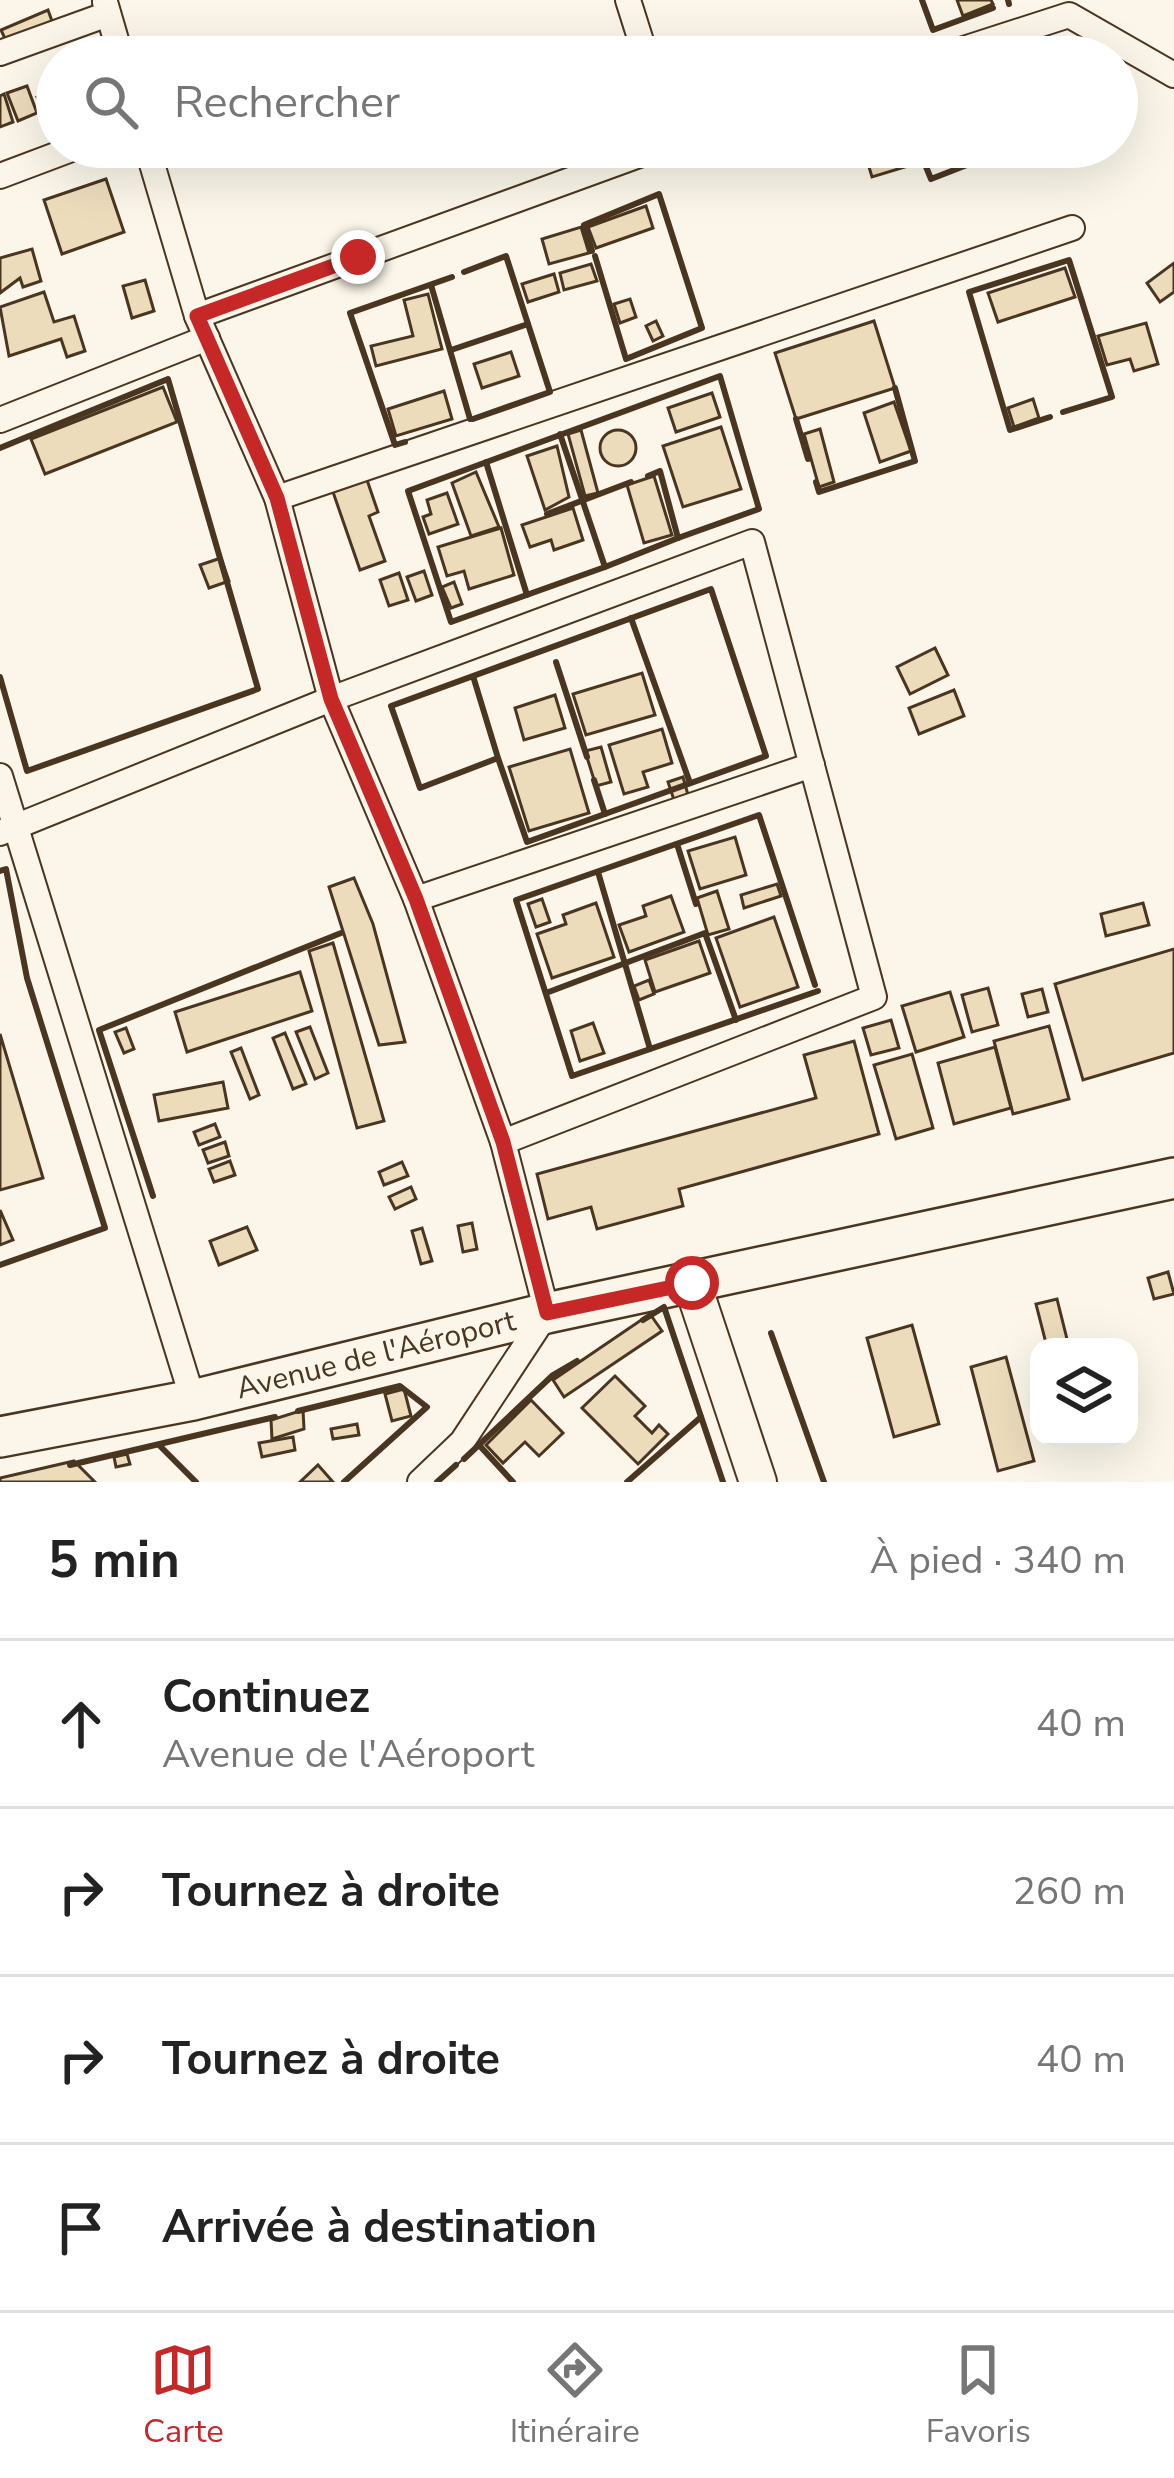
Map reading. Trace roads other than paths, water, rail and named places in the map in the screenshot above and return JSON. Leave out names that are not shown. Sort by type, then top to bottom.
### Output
[{"type":"main road","name":"Avenue de l'Aéroport","points":[[0,1437],[193,1400],[547,1313],[1174,1178]]},
{"type":"street","points":[[628,0],[639,36]]},
{"type":"street","points":[[39,36],[106,7],[115,36]]},
{"type":"street","points":[[1004,36],[1069,15],[1106,36]]},
{"type":"street","points":[[0,53],[36,37]]},
{"type":"street","points":[[1138,54],[1174,75]]},
{"type":"street","points":[[0,176],[36,162]]},
{"type":"street","points":[[153,168],[202,327],[277,498],[331,699],[416,899],[503,1142],[547,1313],[462,1442],[420,1482]]},
{"type":"street","points":[[0,420],[202,327],[607,168]]},
{"type":"street","points":[[277,498],[1072,227]]},
{"type":"street","points":[[7,830],[331,699],[752,542],[874,997],[503,1142]]},
{"type":"street","points":[[416,899],[812,765]]},
{"type":"street","points":[[0,776],[7,830],[193,1400]]},
{"type":"street","points":[[692,1283],[758,1482]]}]
